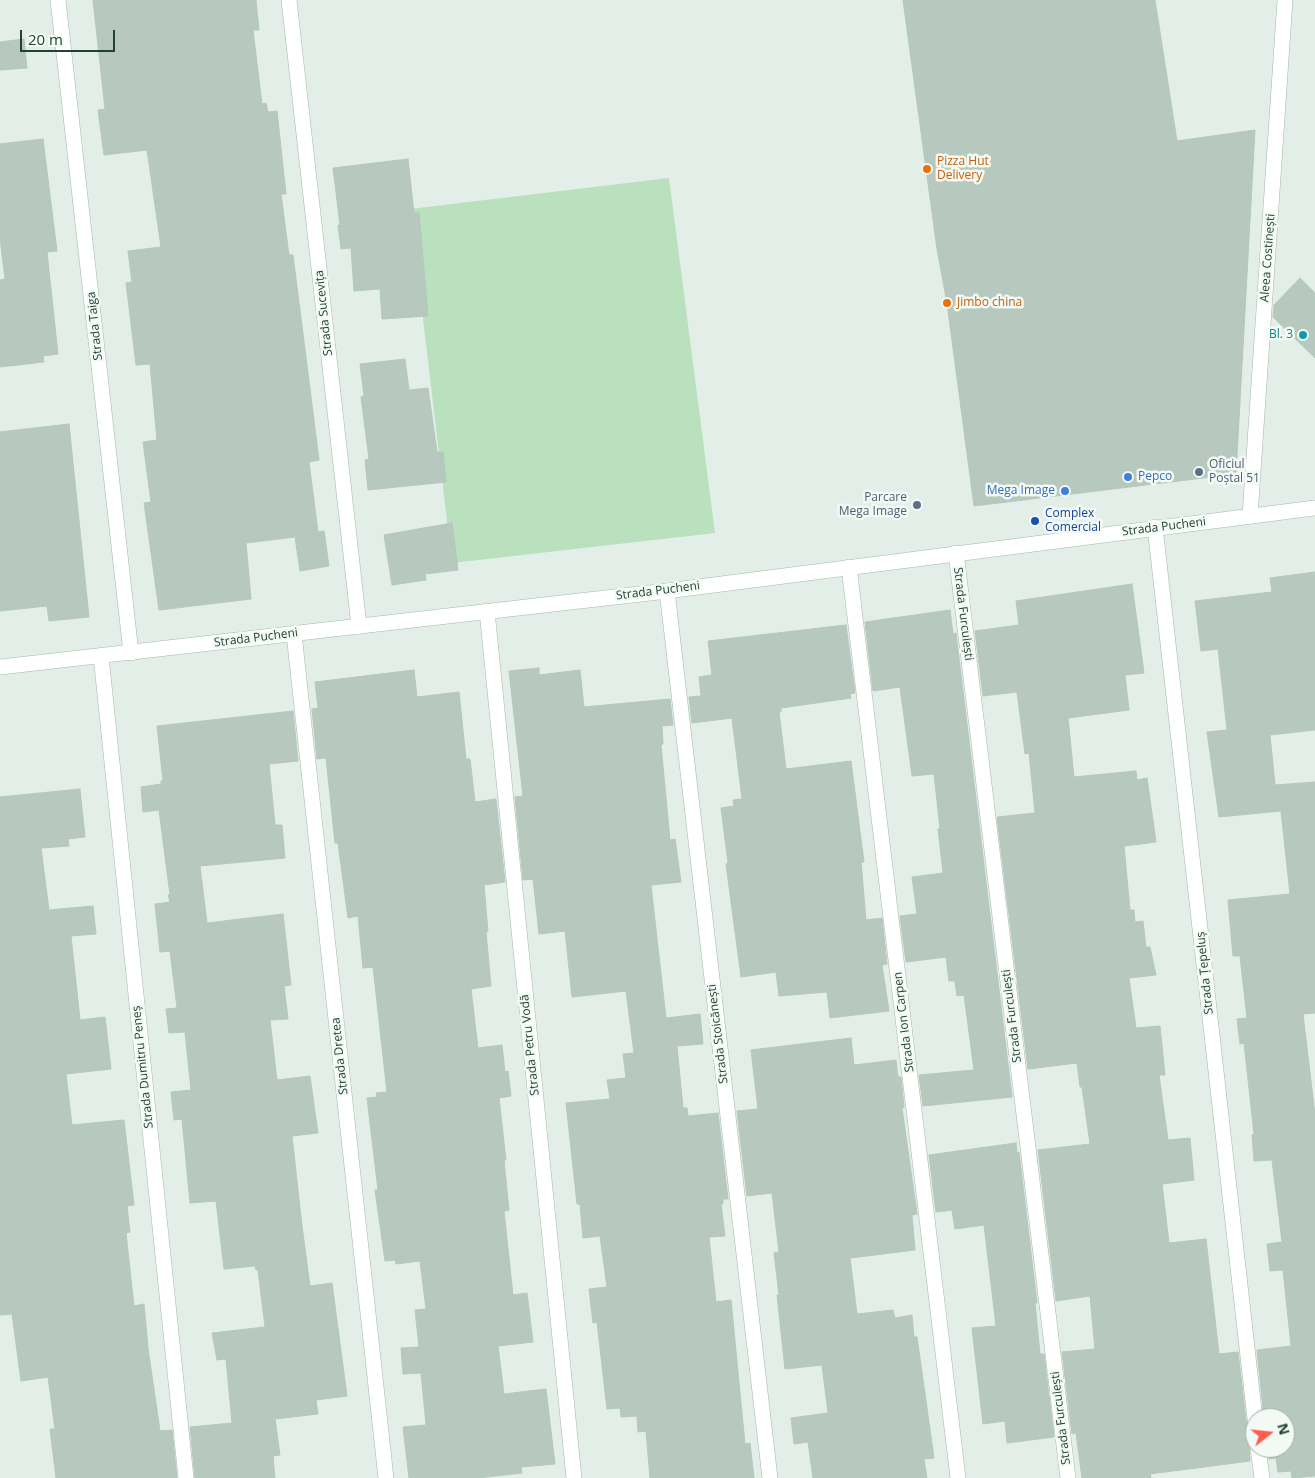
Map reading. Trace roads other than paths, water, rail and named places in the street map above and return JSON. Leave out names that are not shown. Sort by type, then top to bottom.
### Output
[{"type":"street","name":"Strada Taiga","points":[[58,0],[131,653]]},
{"type":"street","name":"Strada Sucevița","points":[[289,0],[359,626]]},
{"type":"street","name":"Aleea Costinești","points":[[1250,516],[1285,0]]},
{"type":"street","name":"Strada Pucheni","points":[[0,668],[667,590],[1315,508]]},
{"type":"street","name":"Strada Țepeluș","points":[[1155,527],[1254,1408]]},
{"type":"street","name":"Strada Furculești","points":[[956,553],[1068,1478]]},
{"type":"street","name":"Strada Ion Carpen","points":[[849,567],[958,1478]]},
{"type":"street","name":"Strada Stoicănești","points":[[667,590],[770,1478]]},
{"type":"street","name":"Strada Petru Vodă","points":[[486,611],[574,1478]]},
{"type":"street","name":"Strada Dretea","points":[[294,634],[386,1478]]},
{"type":"street","name":"Strada Dumitru Peneș","points":[[101,656],[186,1478]]},
{"type":"street","points":[[1259,1458],[1262,1478]]},
{"type":"place","name":"Pizza Hut Delivery","points":[[927,169]]},
{"type":"place","name":"Jimbo china","points":[[947,303]]},
{"type":"place","name":"Bl. 3","points":[[1303,335]]},
{"type":"place","name":"Oficiul Poștal 51","points":[[1199,472]]},
{"type":"place","name":"Pepco","points":[[1128,477]]},
{"type":"place","name":"Mega Image","points":[[1065,491]]},
{"type":"place","name":"Parcare Mega Image","points":[[917,505]]},
{"type":"place","name":"Complex Comercial","points":[[1035,521]]}]
